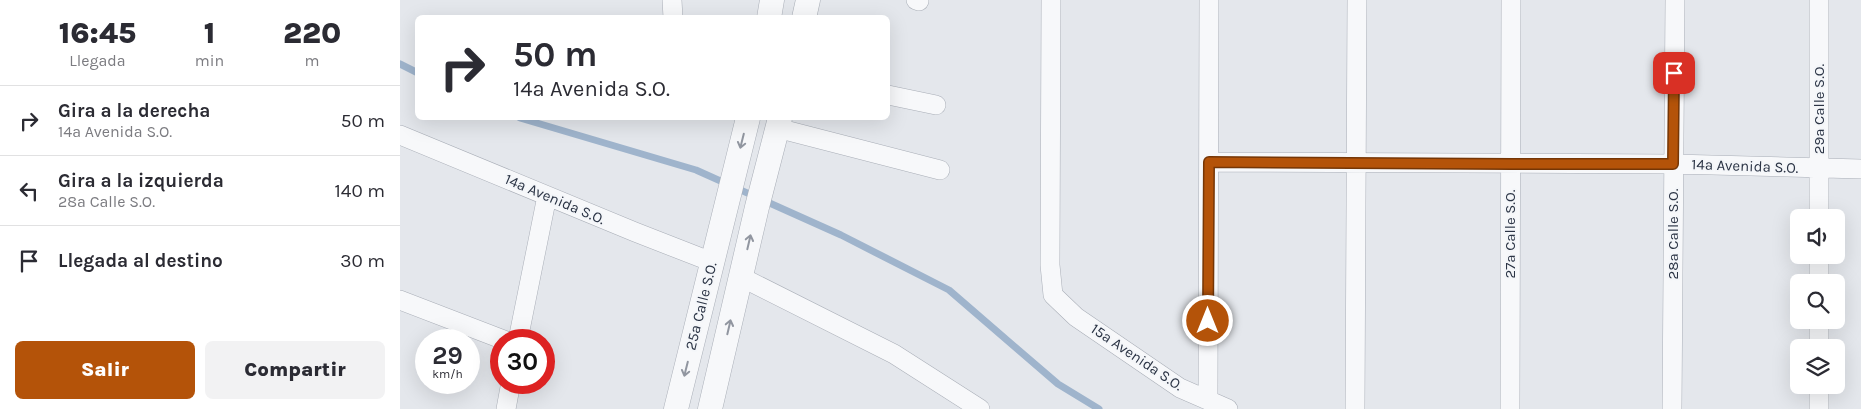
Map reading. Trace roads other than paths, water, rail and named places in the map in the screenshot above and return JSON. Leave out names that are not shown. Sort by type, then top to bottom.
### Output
[{"type":"street","points":[[672,0],[672,15]]},
{"type":"street","points":[[770,15],[772,0]]},
{"type":"street","points":[[805,15],[808,0]]},
{"type":"street","name":"15a Avenida S.O.","points":[[1051,0],[1050,265],[1053,295],[1076,317],[1180,388],[1228,409]]},
{"type":"street","points":[[1208,400],[1209,0]]},
{"type":"street","points":[[1355,409],[1357,0]]},
{"type":"street","name":"27a Calle S.O.","points":[[1510,409],[1512,0]]},
{"type":"street","name":"28a Calle S.O.","points":[[1672,409],[1675,0]]},
{"type":"street","name":"29a Calle S.O.","points":[[1819,0],[1819,209]]},
{"type":"street","points":[[890,96],[936,105]]},
{"type":"street","name":"25a Calle S.O.","points":[[676,409],[747,120]]},
{"type":"street","points":[[778,123],[940,170]]},
{"type":"street","name":"25a Calle S.O.","points":[[710,409],[778,123]]},
{"type":"street","name":"14a Avenida S.O.","points":[[400,135],[712,262]]},
{"type":"street","name":"14a Avenida S.O.","points":[[1209,162],[1673,164],[1861,169]]},
{"type":"street","points":[[520,329],[547,196]]},
{"type":"street","points":[[741,277],[894,354],[980,409]]},
{"type":"street","points":[[400,300],[490,335]]},
{"type":"street","points":[[506,409],[509,394]]},
{"type":"street","points":[[1819,394],[1819,409]]},
{"type":"waterway","points":[[400,64],[415,72]]},
{"type":"waterway","points":[[527,120],[696,170],[841,235],[949,290],[1058,384],[1099,409]]}]
